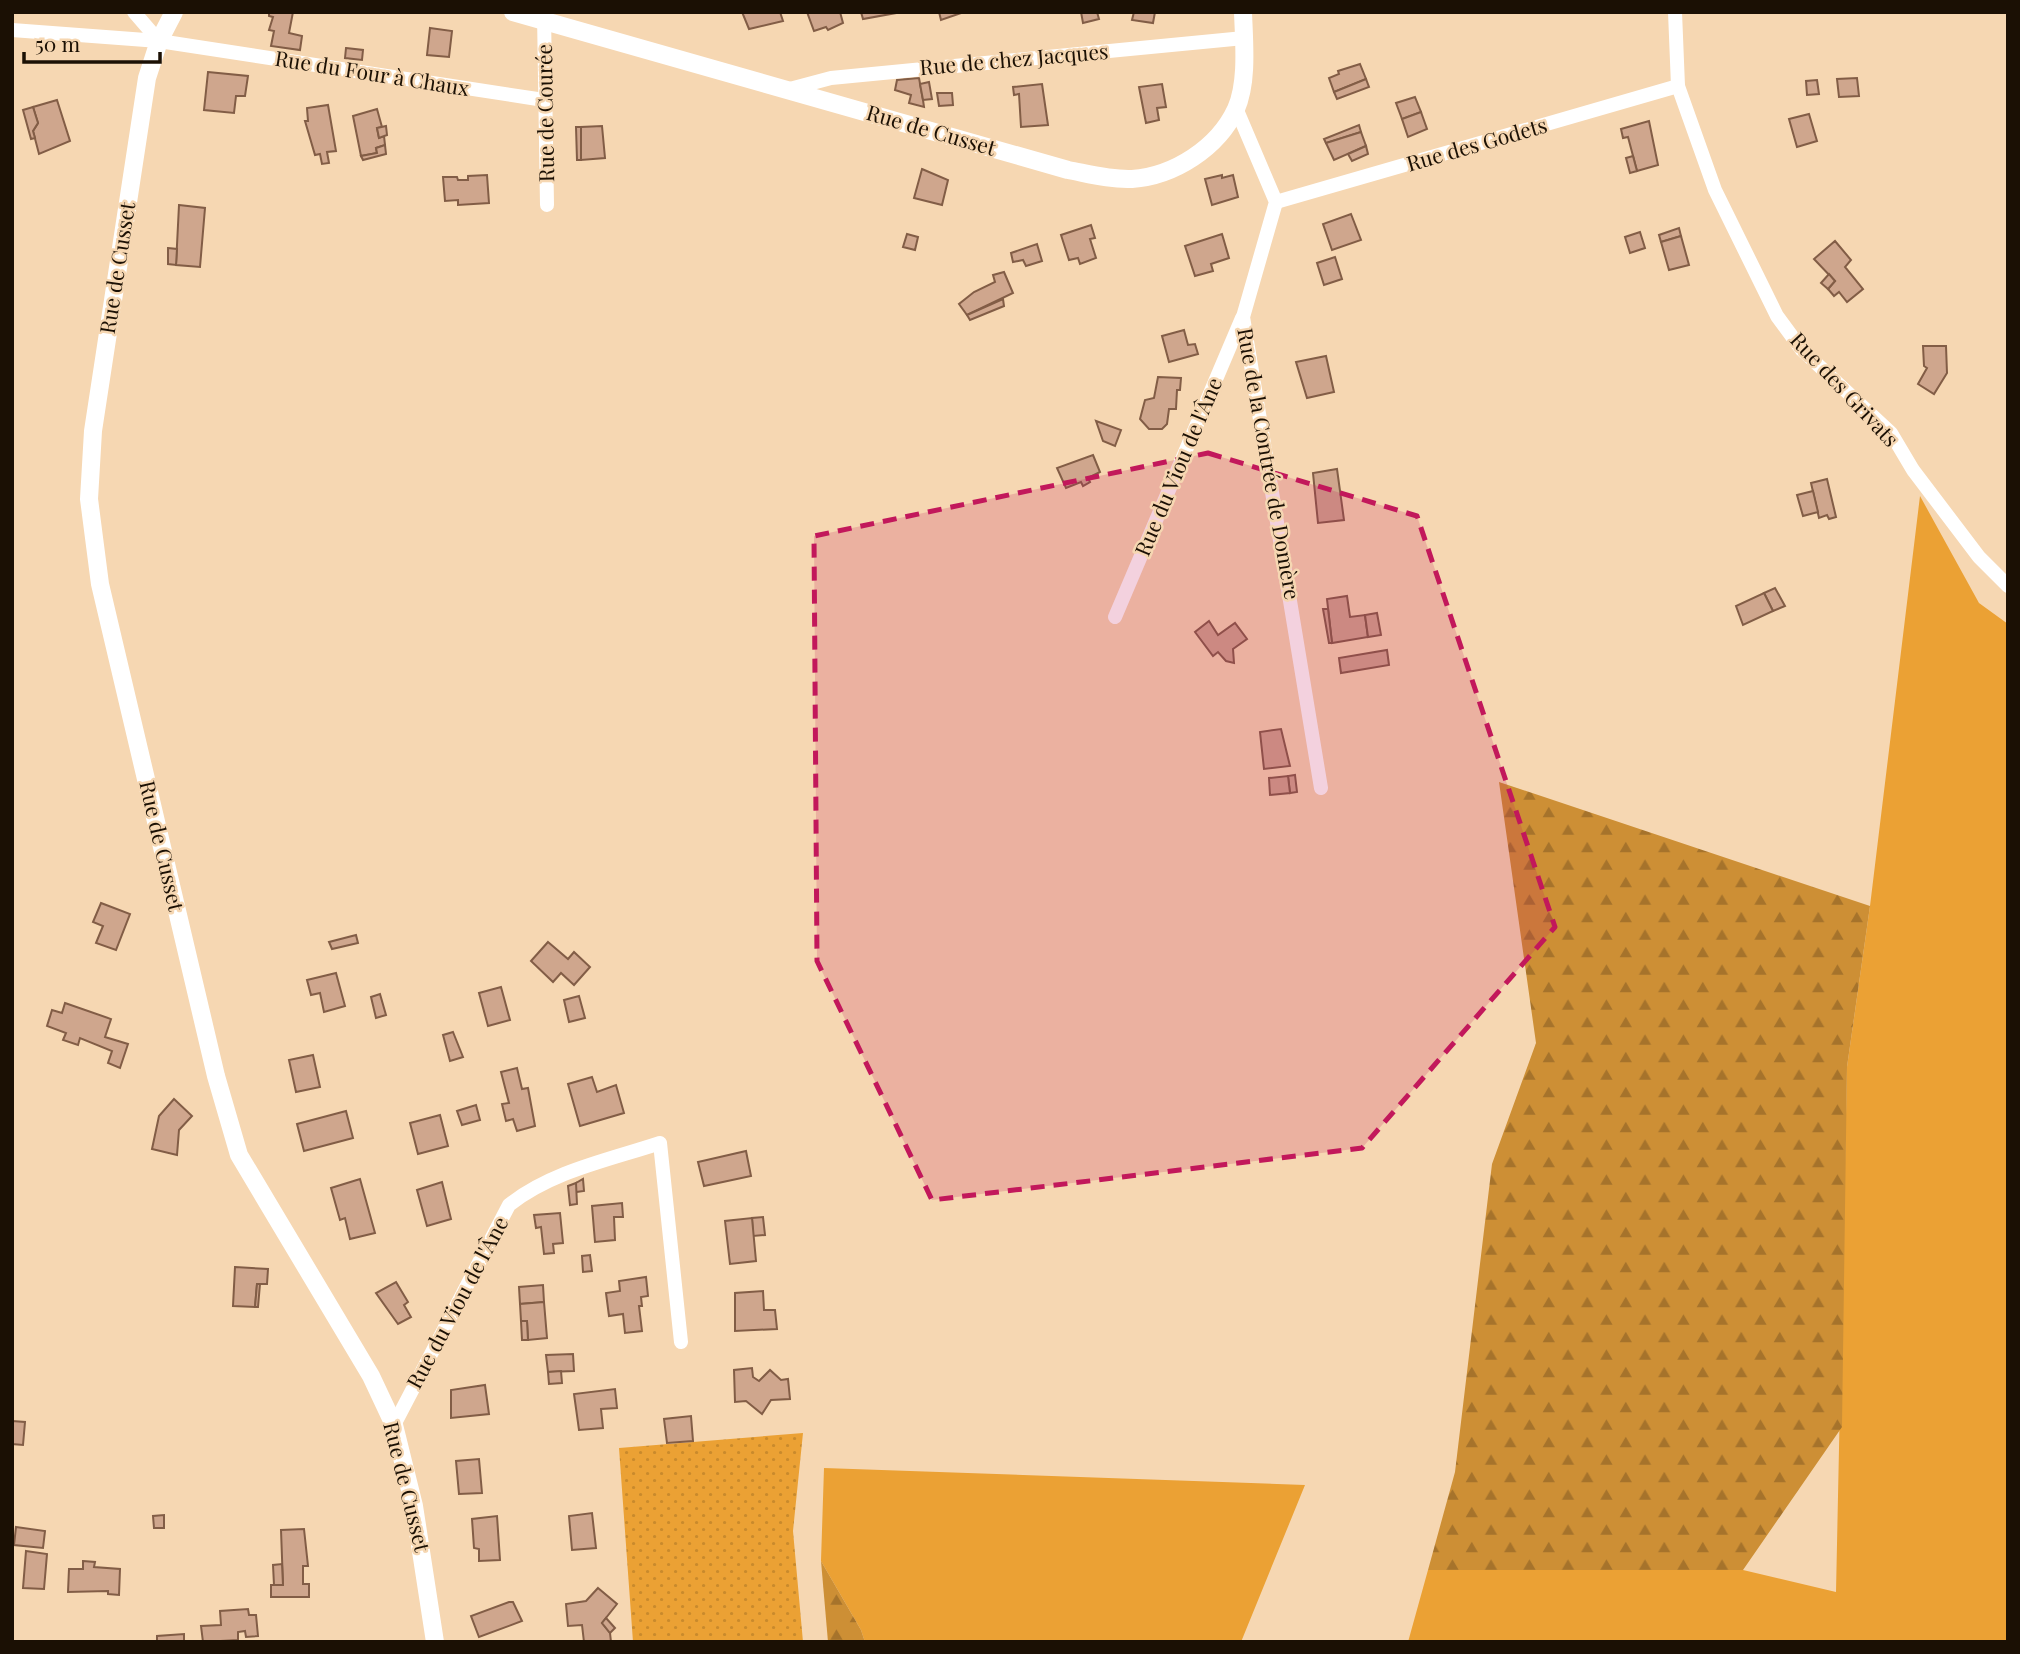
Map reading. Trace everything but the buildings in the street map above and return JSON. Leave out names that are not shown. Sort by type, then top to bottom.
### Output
[{"type":"street","points":[[134,12],[159,41]]},
{"type":"street","name":"Rue de Cusset","points":[[174,12],[159,41],[147,78],[93,431],[89,499],[100,584],[216,1076],[239,1155],[371,1376],[394,1425],[414,1506],[435,1642]]},
{"type":"street","name":"Rue de Cusset","points":[[513,12],[545,17],[786,90],[1068,170],[1132,179],[1167,172],[1199,154],[1222,130],[1236,108],[1244,38],[1242,12]]},
{"type":"street","name":"Rue des Grivats","points":[[1675,12],[1678,86],[1715,190],[1777,316],[1802,350],[1891,433],[1913,470],[1979,557],[2008,586]]},
{"type":"street","name":"Rue de Courée","points":[[545,17],[547,205]]},
{"type":"street","name":"Rue du Four à Chaux","points":[[12,30],[159,41],[544,100]]},
{"type":"street","name":"Rue de chez Jacques","points":[[786,90],[831,78],[1244,38]]},
{"type":"street","name":"Rue des Godets","points":[[1276,202],[1678,86]]},
{"type":"street","points":[[1236,108],[1276,202]]},
{"type":"street","name":"Rue de la Contrée de Domère","points":[[1276,202],[1242,317],[1321,788]]},
{"type":"street","name":"Rue du Viou de l'Âne","points":[[1115,617],[1242,317]]},
{"type":"street","name":"Rue du Viou de l'Âne","points":[[394,1425],[509,1205],[523,1194],[562,1175],[660,1143],[681,1342]]},
{"type":"highlighted area","points":[[1208,453],[1417,516],[1555,927],[1362,1148],[932,1200],[817,961],[814,536]]},
{"type":"shaded area","points":[[1920,496],[1979,603],[2008,624],[2008,1642],[1408,1642],[1428,1570],[1743,1570],[1836,1592],[1847,1067],[1870,906]]},
{"type":"shaded area","points":[[803,1433],[793,1531],[803,1642],[633,1642],[619,1448]]},
{"type":"shaded area","points":[[824,1468],[1305,1485],[1241,1642],[865,1642],[861,1630],[821,1561]]},
{"type":"green space","points":[[1499,782],[1870,906],[1847,1067],[1842,1427],[1743,1570],[1428,1570],[1455,1472],[1492,1164],[1536,1043]]},
{"type":"green space","points":[[821,1561],[861,1630],[865,1642],[828,1642]]}]
